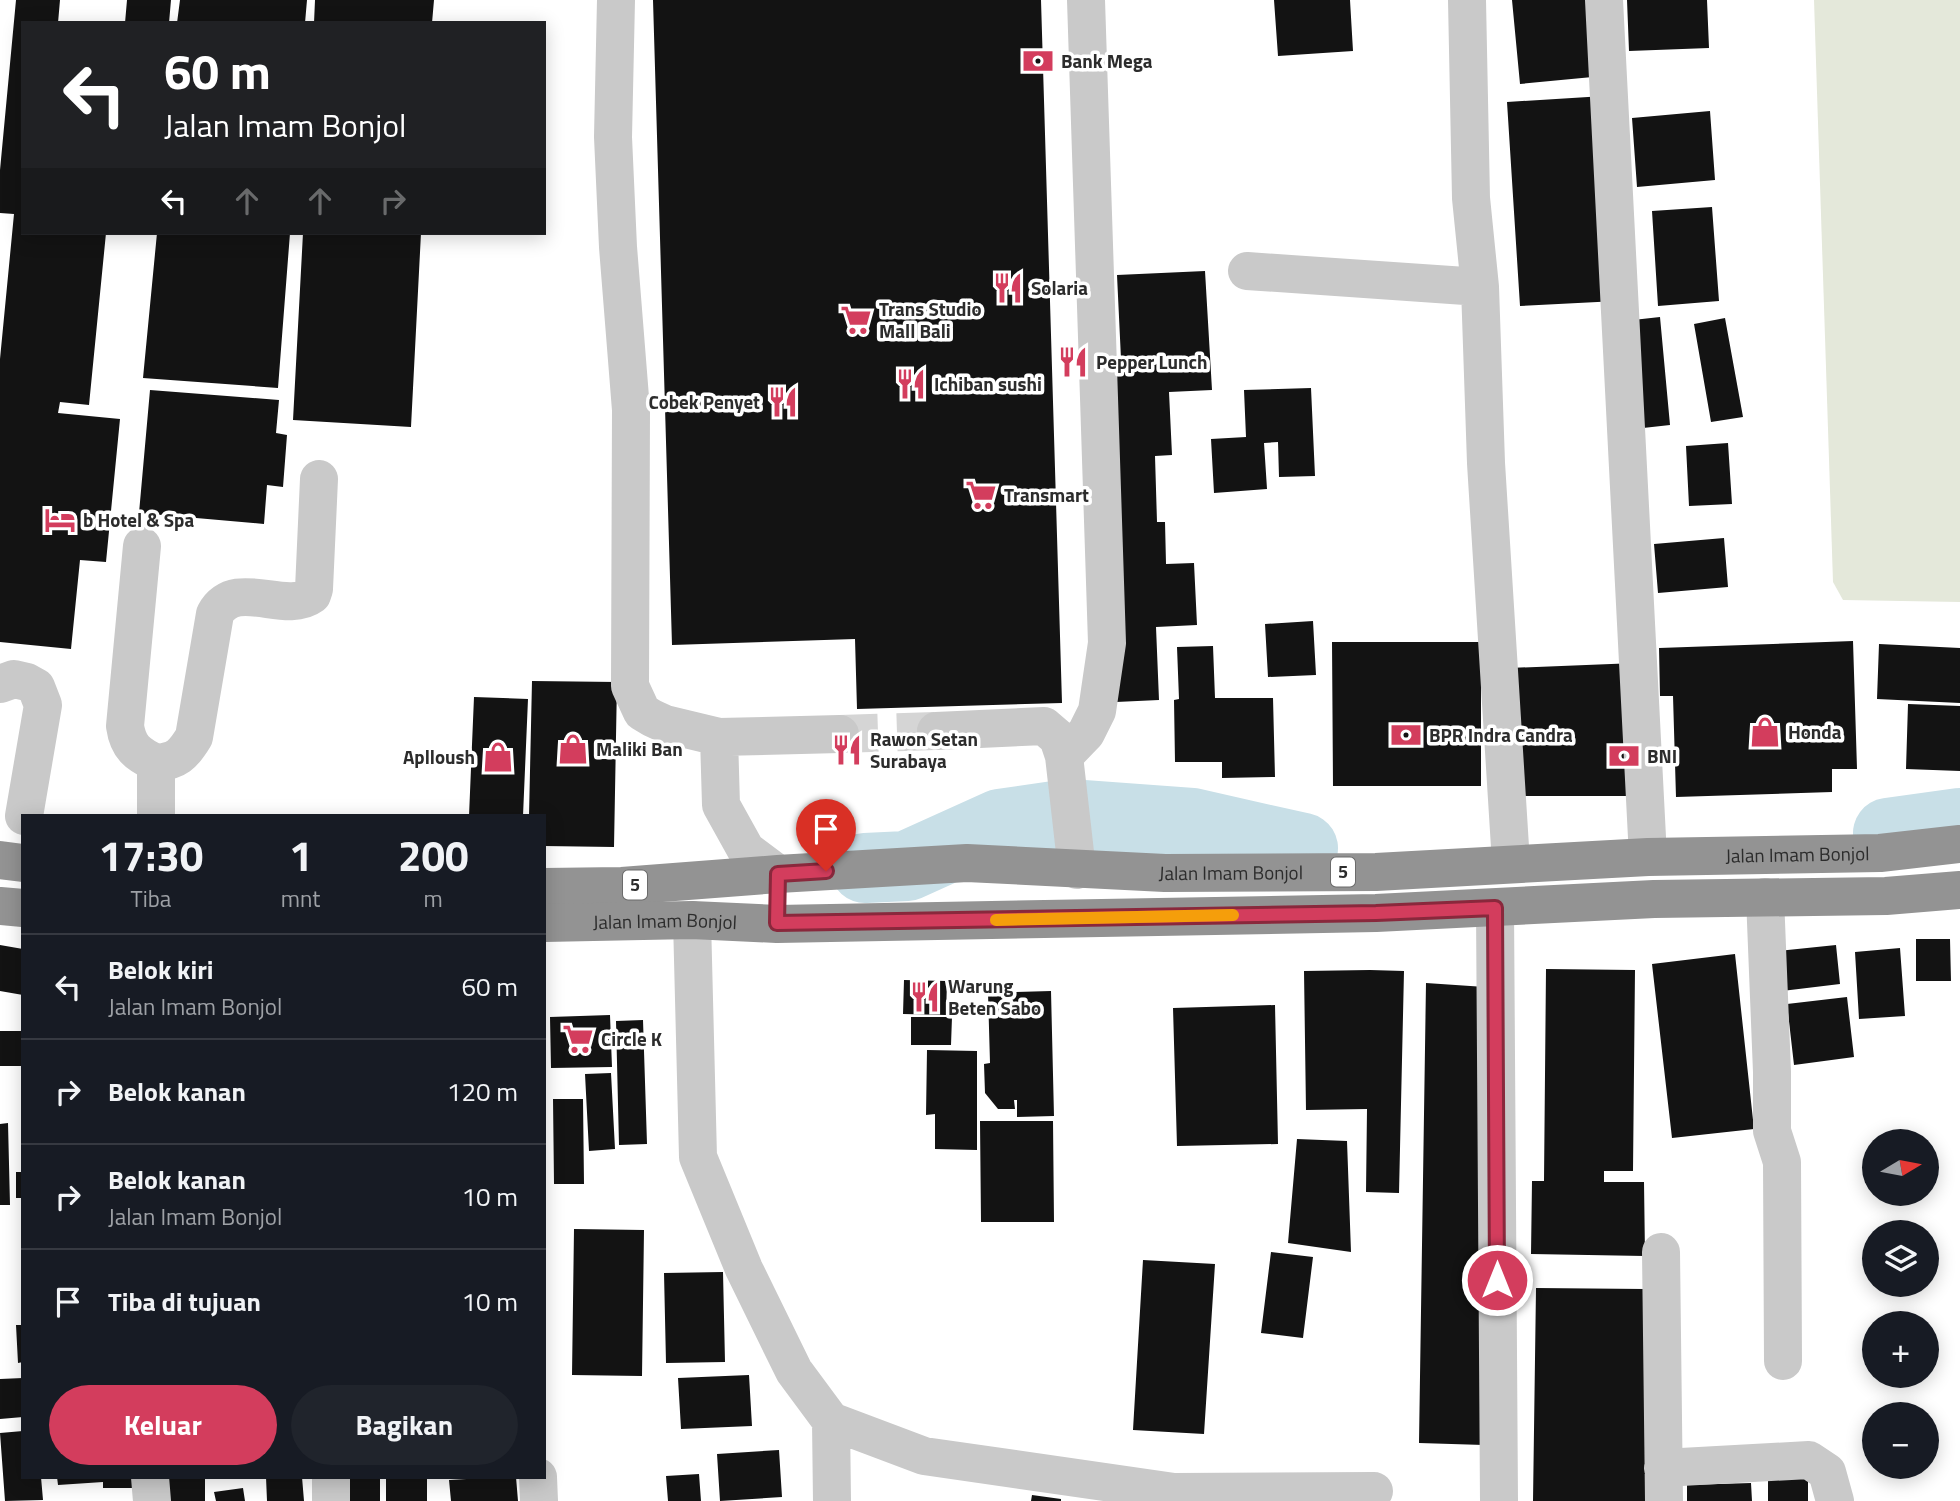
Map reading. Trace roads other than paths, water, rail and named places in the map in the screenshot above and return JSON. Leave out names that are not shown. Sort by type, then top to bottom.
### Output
[{"type":"highway","name":"Jalan Imam Bonjol","points":[[546,887],[622,886],[766,865],[967,863],[1165,873],[1376,872],[1510,855],[1648,857],[1880,853],[1960,844]]},
{"type":"highway","points":[[766,865],[777,923]]},
{"type":"highway","name":"Jalan Imam Bonjol","points":[[546,923],[692,920],[777,923],[1376,913],[1654,899],[1886,896],[1960,890]]},
{"type":"highway","points":[[0,906],[21,908]]},
{"type":"street","points":[[616,0],[613,137],[618,247],[631,410],[630,686],[642,712],[652,718],[665,724],[719,737],[840,733]]},
{"type":"street","points":[[1064,756],[1086,733],[1097,710],[1107,643],[1086,0]]},
{"type":"street","points":[[1467,0],[1471,198],[1480,287],[1486,463],[1510,855]]},
{"type":"street","points":[[1604,0],[1648,857]]},
{"type":"street","points":[[1247,271],[1480,287]]},
{"type":"street","points":[[142,546],[125,726],[128,742],[138,755],[156,763],[169,762],[184,753],[194,737],[215,614],[219,607],[237,597],[300,601],[312,596],[320,479]]},
{"type":"street","points":[[0,684],[14,679],[27,682],[36,687],[43,705],[23,814]]},
{"type":"street","points":[[936,731],[1044,726],[1058,738],[1064,756],[1076,870]]},
{"type":"street","points":[[719,737],[721,805],[766,865]]},
{"type":"street","points":[[156,763],[156,814]]},
{"type":"street","points":[[17,845],[21,823]]},
{"type":"street","points":[[1765,897],[1772,1131],[1782,1162],[1783,1361]]},
{"type":"street","points":[[1495,908],[1499,1501]]},
{"type":"street","points":[[692,920],[698,1157],[744,1269],[794,1371],[831,1421],[924,1456],[1174,1497],[1374,1491]]},
{"type":"street","points":[[1661,1252],[1663,1485],[1809,1460],[1827,1472],[1835,1501]]},
{"type":"street","points":[[831,1421],[832,1501]]},
{"type":"street","points":[[150,1479],[152,1501]]},
{"type":"street","points":[[331,1479],[331,1501]]},
{"type":"street","points":[[538,1479],[539,1501]]},
{"type":"waterway","points":[[865,868],[907,866],[1000,824],[1069,814],[1192,823],[1303,848]]},
{"type":"waterway","points":[[1888,833],[1960,823]]},
{"type":"tunnel","points":[[840,734],[936,731]]},
{"type":"place","name":"Bank Mega","points":[[1038,61]]},
{"type":"place","name":"Solaria","points":[[1008,288]]},
{"type":"place","name":"Trans Studio Mall Bali","points":[[856,320]]},
{"type":"place","name":"Pepper Lunch","points":[[1073,362]]},
{"type":"place","name":"Ichiban sushi","points":[[911,384]]},
{"type":"place","name":"Cobek Penyet","points":[[783,402]]},
{"type":"place","name":"Transmart","points":[[981,495]]},
{"type":"place","name":"b Hotel & Spa","points":[[60,520]]},
{"type":"place","name":"Honda","points":[[1765,732]]},
{"type":"place","name":"BPR Indra Candra","points":[[1406,735]]},
{"type":"place","name":"Maliki Ban","points":[[573,749]]},
{"type":"place","name":"Rawon Setan Surabaya","points":[[847,750]]},
{"type":"place","name":"BNI","points":[[1624,756]]},
{"type":"place","name":"Aplloush","points":[[498,757]]},
{"type":"place","name":"Warung Beten Sabo","points":[[925,997]]},
{"type":"place","name":"Circle K","points":[[578,1039]]}]
